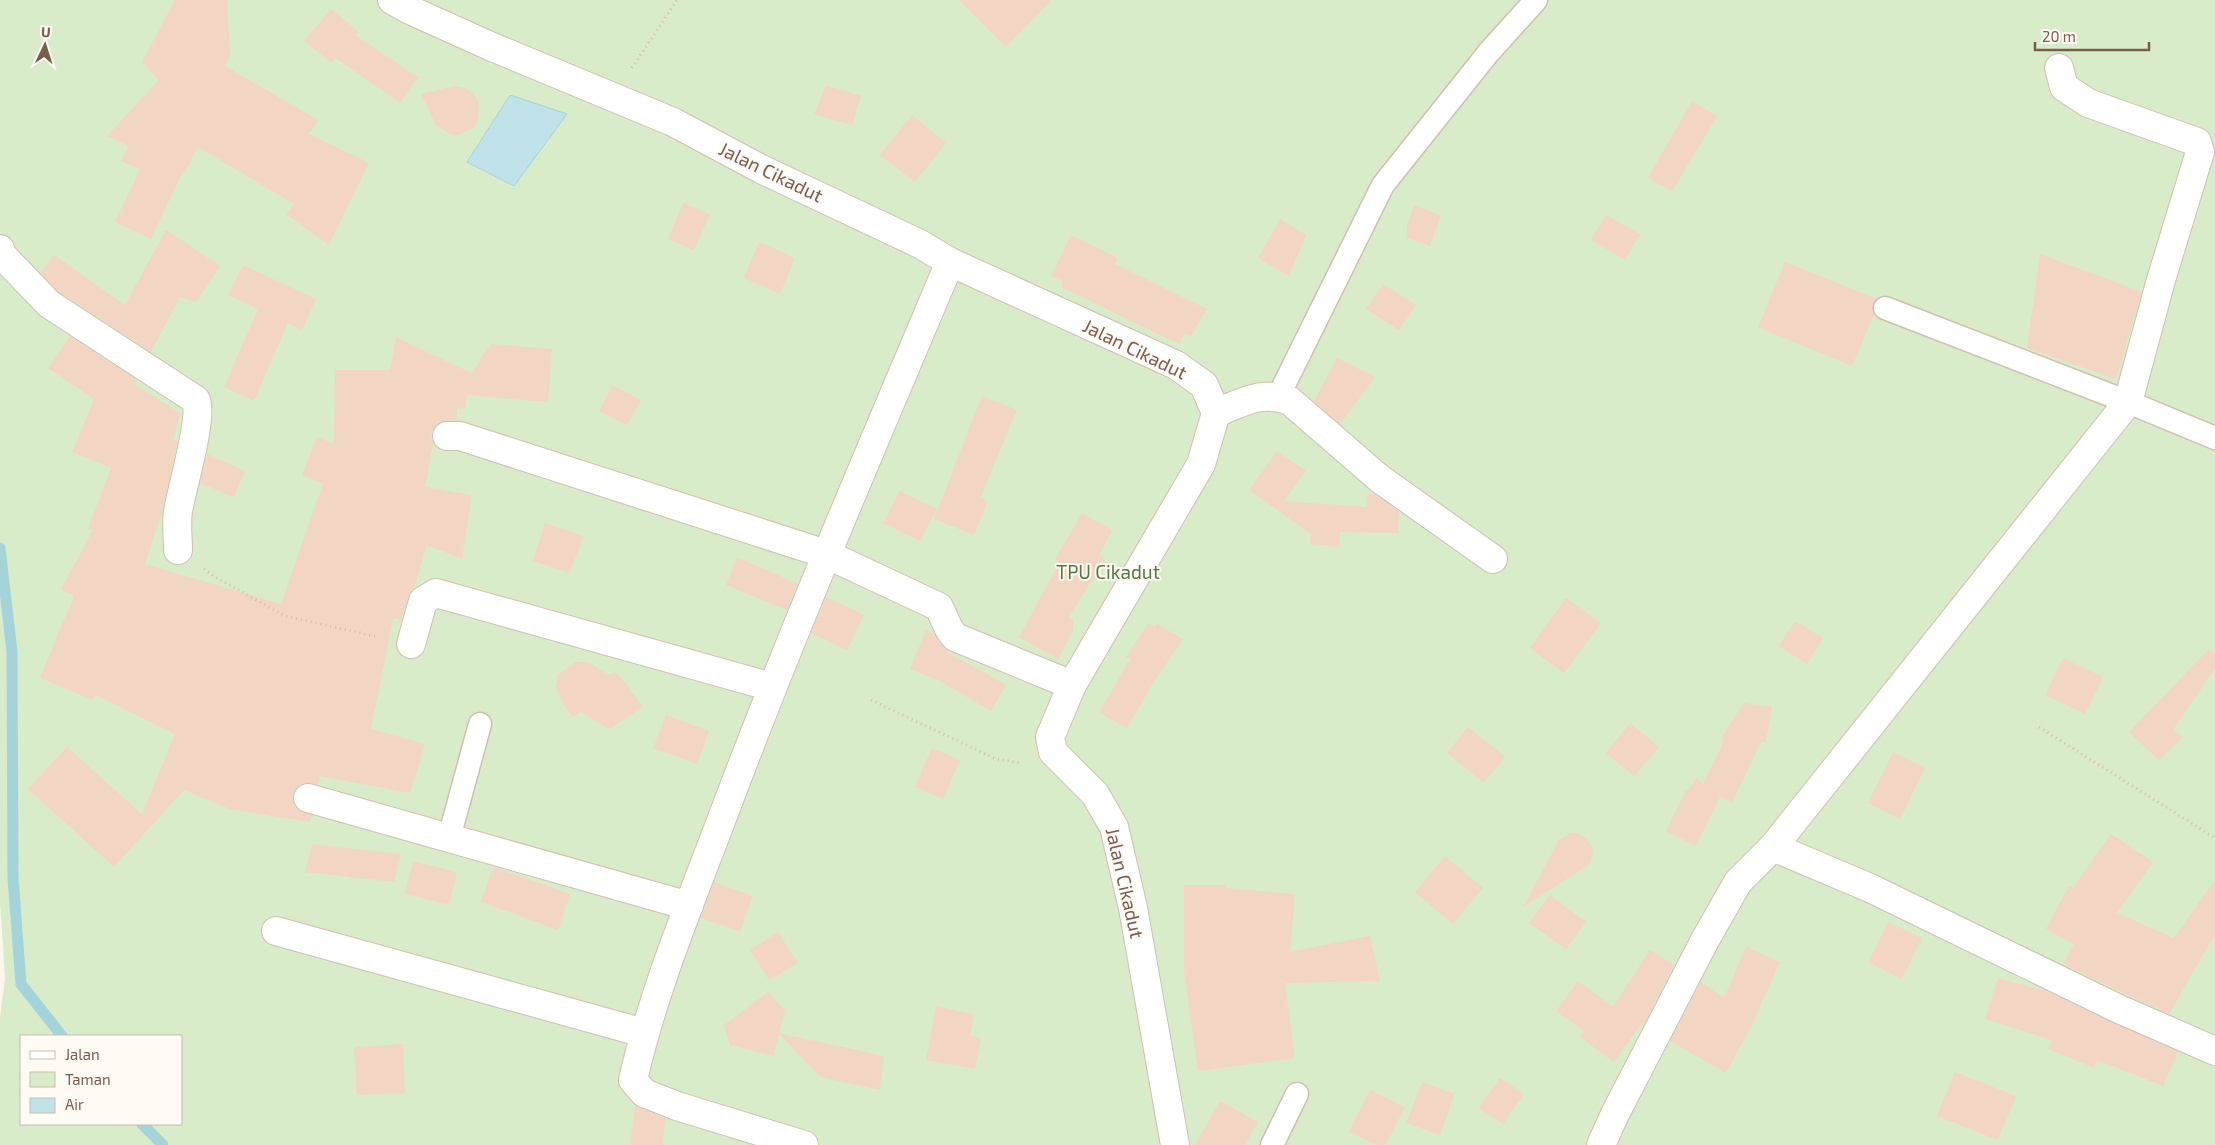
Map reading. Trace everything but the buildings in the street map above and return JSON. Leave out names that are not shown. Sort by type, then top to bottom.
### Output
[{"type":"street","name":"Jalan Cikadut","points":[[392,0],[490,46],[673,122],[761,169],[911,240],[950,262],[1176,365],[1204,385],[1216,413]]},
{"type":"street","points":[[1601,1145],[1615,1114],[1705,940],[1738,882],[1773,847],[2128,402],[2161,280],[2200,152],[2197,142],[2088,102],[2064,87],[2059,68]]},
{"type":"street","points":[[0,249],[2,256],[49,304],[197,402],[195,433],[178,513],[178,550]]},
{"type":"street","points":[[804,1145],[677,1106],[644,1092],[633,1080],[644,1033],[689,906],[772,686],[950,262]]},
{"type":"street","points":[[1053,752],[1050,737],[1072,685],[1201,464],[1216,413],[1262,396],[1278,397],[1290,401],[1380,479],[1493,559]]},
{"type":"street","points":[[447,436],[460,436],[826,554],[939,607],[949,629],[955,637],[1072,685]]},
{"type":"street","points":[[411,644],[423,601],[436,593],[772,686]]},
{"type":"street","name":"Jalan Cikadut","points":[[1053,752],[1095,794],[1114,827],[1133,908],[1175,1145]]},
{"type":"street","points":[[308,798],[689,906]]},
{"type":"street","points":[[1773,847],[1870,888],[2119,1009],[2215,1051]]},
{"type":"street","points":[[276,931],[644,1033]]},
{"type":"lane","points":[[1278,397],[1383,185],[1488,52],[1536,0]]},
{"type":"lane","points":[[1885,308],[2128,402],[2215,438]]},
{"type":"lane","points":[[449,838],[480,724]]},
{"type":"lane","points":[[1272,1145],[1297,1094]]},
{"type":"path","points":[[642,56],[677,0]]},
{"type":"path","points":[[178,550],[217,578],[285,616],[411,644]]},
{"type":"path","points":[[871,700],[996,759],[1014,763],[1031,762],[1053,752]]},
{"type":"path","points":[[2039,728],[2215,838]]},
{"type":"green space","name":"TPU Cikadut","points":[[0,0],[2215,0],[2215,1145],[0,1145],[0,1017],[5,979],[0,901]]},
{"type":"water","points":[[510,95],[567,114],[514,186],[467,162]]},
{"type":"waterway","points":[[0,548],[12,652],[13,878],[21,984],[61,1035]]},
{"type":"waterway","points":[[143,1125],[163,1145]]}]
